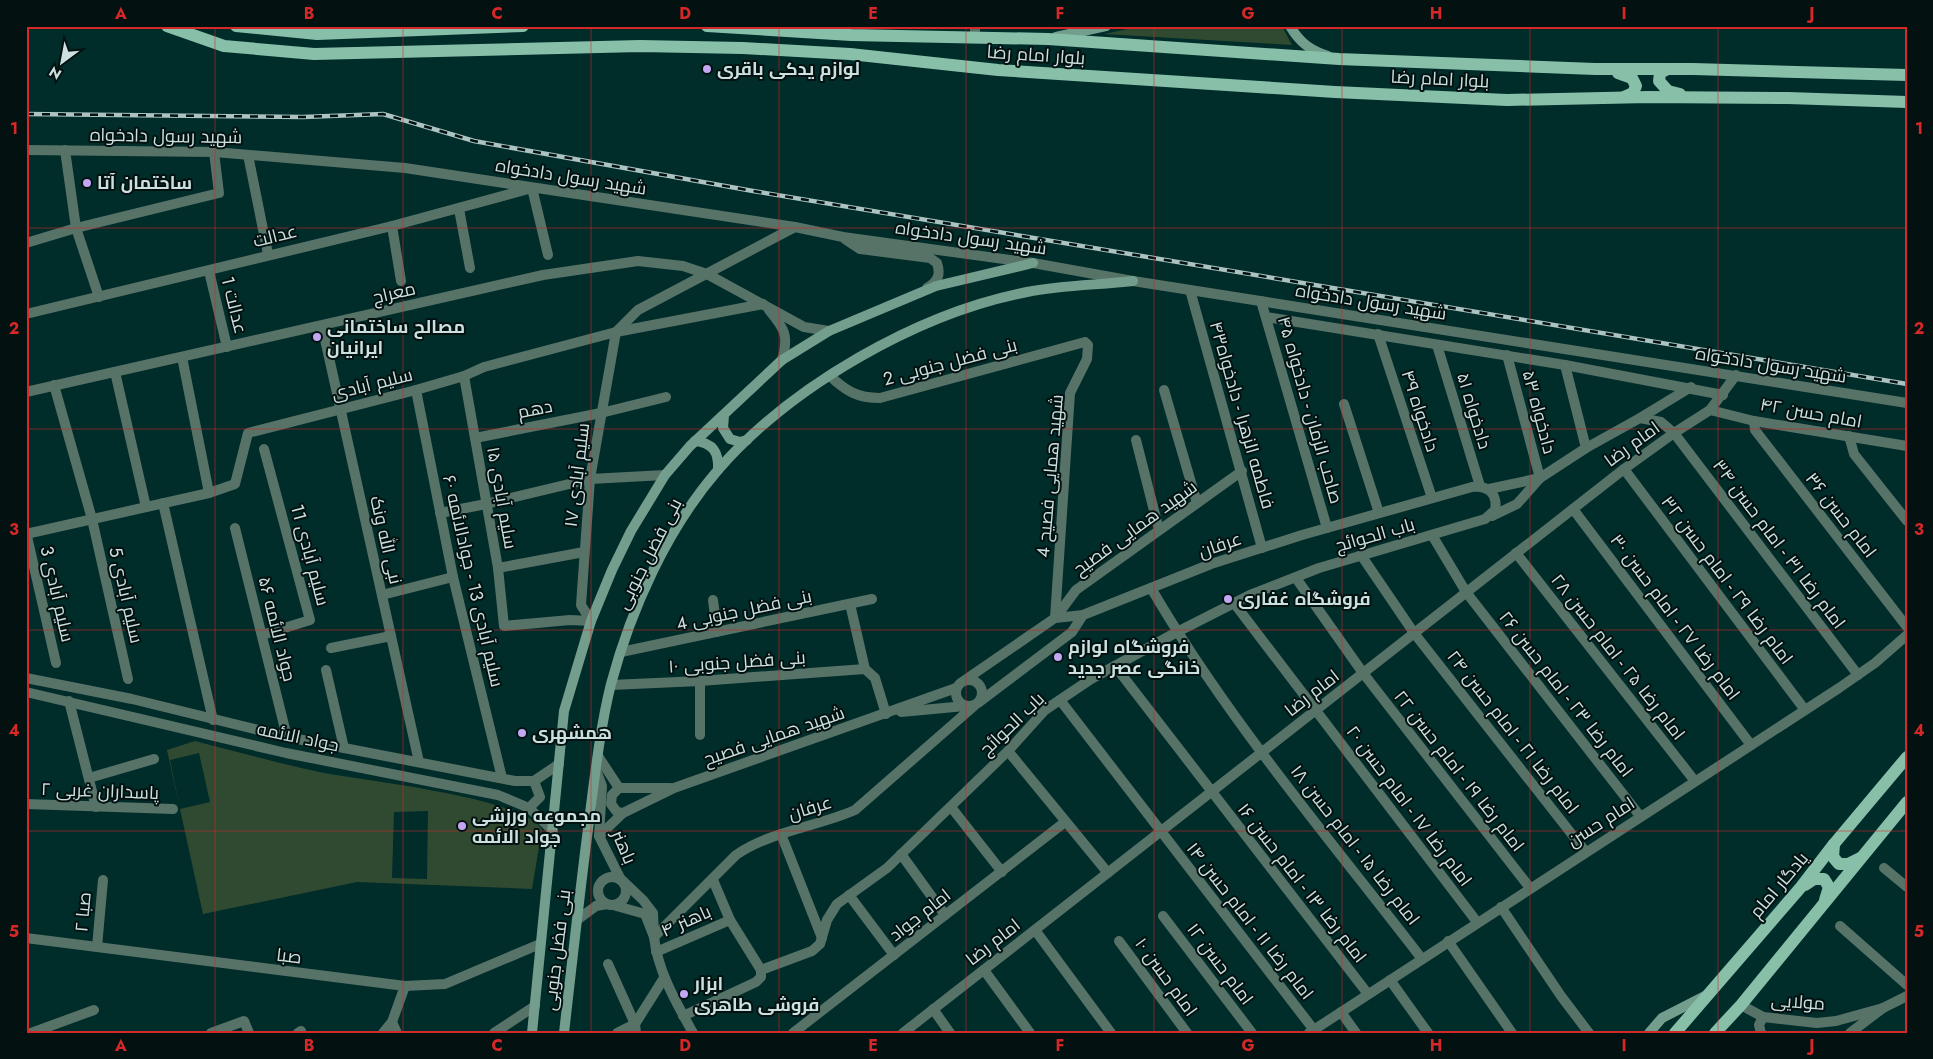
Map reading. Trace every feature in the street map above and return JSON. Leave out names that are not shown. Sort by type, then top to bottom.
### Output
[{"type":"main road","name":"بلوار امام رضا","points":[[167,26],[224,46],[284,53],[419,52],[640,46],[743,48],[850,54],[998,70],[1335,92],[1507,100],[1694,97],[1907,102]]},
{"type":"main road","points":[[236,26],[317,34],[524,26]]},
{"type":"main road","name":"بلوار امام رضا","points":[[707,26],[851,35],[975,32],[1048,39],[1338,59],[1595,69],[1907,75]]},
{"type":"main road","points":[[1048,39],[1106,26]]},
{"type":"main road","points":[[1290,26],[1297,38],[1305,46],[1338,59]]},
{"type":"main road","points":[[1595,69],[1625,74],[1632,78],[1636,86],[1633,93],[1624,97]]},
{"type":"main road","points":[[1668,69],[1660,73],[1659,81],[1668,91],[1694,97]]},
{"type":"main road","name":"بنی فضل جنوبی","points":[[532,1033],[564,711],[591,621],[631,531],[665,475],[695,442],[782,360],[829,331],[923,292],[1033,262]]},
{"type":"main road","name":"بنی فضل جنوبی","points":[[564,1033],[596,770],[611,685],[634,616],[656,566],[685,514],[718,470],[748,440],[783,410],[830,376],[885,343],[942,316],[1028,292],[1134,281]]},
{"type":"main road","points":[[724,415],[723,428],[730,439],[740,442],[748,440]]},
{"type":"main road","points":[[695,442],[703,442],[714,449],[718,454],[718,470]]},
{"type":"main road","name":"یادگار امام","points":[[1675,1033],[1801,887],[1834,844],[1907,757]]},
{"type":"main road","points":[[1716,1033],[1861,858],[1905,809]]},
{"type":"main road","points":[[1834,844],[1833,857],[1839,864],[1848,864],[1861,858]]},
{"type":"main road","points":[[1801,887],[1819,878],[1828,882],[1828,892],[1820,909]]},
{"type":"main road","points":[[1649,1033],[1662,1018],[1706,995]]},
{"type":"street","name":"شهید رسول دادخواه","points":[[26,150],[214,152],[405,168],[796,227],[843,237],[1033,262],[1190,290],[1907,402]]},
{"type":"street","points":[[65,150],[76,228],[99,297]]},
{"type":"street","points":[[26,243],[76,228],[219,193],[214,152]]},
{"type":"street","points":[[248,154],[268,254]]},
{"type":"street","points":[[532,188],[548,255]]},
{"type":"street","name":"عدالت","points":[[26,314],[209,271],[268,254],[392,226],[532,188]]},
{"type":"street","points":[[459,209],[470,268]]},
{"type":"street","points":[[392,226],[400,281]]},
{"type":"street","points":[[616,332],[638,310],[796,227]]},
{"type":"street","points":[[843,237],[860,249],[930,258],[938,263],[940,272],[936,282],[923,292]]},
{"type":"street","name":"معراج","points":[[26,392],[543,275],[638,261],[682,266],[707,274],[804,327],[829,331]]},
{"type":"street","name":"عدالت 1","points":[[209,271],[227,347]]},
{"type":"street","name":"فاطمه الزهرا - دادخواه۴۳","points":[[1190,290],[1262,548]]},
{"type":"street","name":"صاحب الزمان - دادخواه ۴۵","points":[[1261,301],[1327,528]]},
{"type":"street","name":"معراج","points":[[763,304],[783,326],[787,343],[782,360]]},
{"type":"street","name":"سلیم آبادی","points":[[26,533],[163,504],[209,493],[235,484],[248,434],[416,390],[464,376],[484,367],[616,332],[763,304]]},
{"type":"street","points":[[1266,318],[1507,355],[1724,394]]},
{"type":"street","name":"نبی الله ونک","points":[[322,326],[419,762]]},
{"type":"street","name":"سلیم آبادی ۱۷","points":[[591,621],[581,605],[590,479],[616,332]]},
{"type":"street","name":"دادخواه ۴۹","points":[[1378,334],[1432,498]]},
{"type":"street","name":"بنی فضل جنوبی 2","points":[[830,376],[843,389],[855,396],[880,398],[1085,342]]},
{"type":"street","name":"شهید همایی فصیح 4","points":[[1055,618],[1070,394],[1087,358],[1089,350],[1085,342]]},
{"type":"street","name":"دادخواه ۵۱","points":[[1437,345],[1485,488]]},
{"type":"street","name":"دادخواه ۵۳","points":[[1507,355],[1540,478]]},
{"type":"street","points":[[182,357],[209,493]]},
{"type":"street","points":[[1565,365],[1586,448]]},
{"type":"street","points":[[115,372],[146,507]]},
{"type":"street","name":"امام رضا","points":[[903,1033],[1572,509],[1674,433],[1710,410],[1724,394],[1736,375]]},
{"type":"street","name":"سلیم آبادی ۱۵","points":[[464,376],[498,568],[504,626],[570,620],[591,621]]},
{"type":"street","name":"سلیم آبادی 5","points":[[54,385],[92,519],[128,678]]},
{"type":"street","name":"باب الحوائج","points":[[683,1016],[756,982],[761,976],[761,970],[812,951],[822,938],[827,920],[837,904],[887,868],[1008,751],[1045,710],[1060,700],[1115,666],[1176,632],[1234,604],[1296,578],[1361,555],[1485,519],[1517,504],[1540,478],[1586,448],[1691,388]]},
{"type":"street","name":"سلیم آبادی 13 - جوادالائمه ۶۰","points":[[416,390],[453,577],[502,778]]},
{"type":"street","points":[[1164,390],[1197,504]]},
{"type":"street","name":"دهم","points":[[475,438],[601,413],[666,397]]},
{"type":"street","points":[[1344,404],[1379,513]]},
{"type":"street","name":"امام حسن ۴۲","points":[[1710,410],[1754,421],[1907,446]]},
{"type":"street","points":[[1640,418],[1661,422],[1674,433]]},
{"type":"street","name":"امام حسن ۳۶","points":[[1754,421],[1755,430],[1907,626]]},
{"type":"street","name":"امام رضا ۳۱ - امام حسن ۳۴","points":[[1674,433],[1858,675]]},
{"type":"street","points":[[1849,436],[1854,454],[1907,521]]},
{"type":"street","points":[[1136,440],[1159,530]]},
{"type":"street","name":"سلیم آبادی 11","points":[[262,635],[310,620],[264,449]]},
{"type":"street","name":"امام رضا ۲۹ - امام حسن ۳۲","points":[[1624,469],[1805,710]]},
{"type":"street","name":"شهید همایی فصیح","points":[[1055,618],[1076,590],[1242,471]]},
{"type":"street","points":[[440,513],[590,479],[665,475]]},
{"type":"street","name":"عرفان","points":[[654,937],[736,855],[747,848],[781,834],[833,820],[855,810],[972,705],[1072,632],[1082,616],[1211,564],[1327,528],[1432,498],[1540,478]]},
{"type":"street","points":[[1485,488],[1496,502],[1495,510],[1485,519]]},
{"type":"street","points":[[163,504],[213,720]]},
{"type":"street","name":"امام رضا ۲۷ - امام حسن ۳۰","points":[[1572,509],[1751,745]]},
{"type":"street","name":"جواد الائمه ۵۶","points":[[235,528],[287,737]]},
{"type":"street","name":"سلیم آبادی 3","points":[[26,533],[56,662]]},
{"type":"street","name":"امام رضا ۲۳ - امام حسن ۲۶","points":[[1432,535],[1466,592],[1640,816]]},
{"type":"street","points":[[498,568],[584,552]]},
{"type":"street","name":"امام رضا ۲۵ - امام حسن ۲۸","points":[[1516,554],[1694,780]]},
{"type":"street","name":"امام رضا ۲۱ - امام حسن ۲۴","points":[[1361,555],[1414,633],[1586,851]]},
{"type":"street","points":[[382,594],[453,577]]},
{"type":"street","name":"امام رضا ۱۹ - امام حسن ۲۲","points":[[1296,578],[1363,673],[1530,888]]},
{"type":"street","name":"امام رضا ۱۵ - امام حسن ۱۸","points":[[1151,588],[1176,632],[1262,752],[1422,959]]},
{"type":"street","name":"بنی فضل جنوبی 4","points":[[621,652],[872,599]]},
{"type":"street","points":[[713,600],[716,632]]},
{"type":"street","points":[[850,604],[865,669],[875,678],[886,714]]},
{"type":"street","name":"امام رضا ۱۷ - امام حسن ۲۰","points":[[1234,604],[1477,922]]},
{"type":"street","points":[[965,680],[972,680],[981,688],[982,696],[972,705],[956,697],[956,688],[965,680],[1055,618],[1082,616]]},
{"type":"street","name":"امام حسن","points":[[1312,1031],[1694,780],[1858,675],[1907,635]]},
{"type":"street","points":[[331,648],[391,636]]},
{"type":"street","name":"امام رضا ۱۳ - امام حسن ۱۶","points":[[1115,666],[1368,994]]},
{"type":"street","name":"بنی فضل جنوبی ۱۰","points":[[611,685],[700,681],[865,669]]},
{"type":"street","points":[[326,670],[344,748]]},
{"type":"street","name":"جواد الائمه","points":[[26,678],[132,699],[287,737],[502,778],[527,782],[534,781]]},
{"type":"street","points":[[700,681],[700,735]]},
{"type":"street","name":"شهید همایی فصیح","points":[[599,836],[623,813],[674,788],[956,688]]},
{"type":"street","name":"جواد الائمه","points":[[26,692],[286,753],[498,795],[529,808],[553,831]]},
{"type":"street","name":"امام رضا ۱۱ - امام حسن ۱۴","points":[[1060,700],[1312,1031]]},
{"type":"street","points":[[69,701],[96,807]]},
{"type":"street","name":"شهید همایی فصیح","points":[[886,714],[972,705]]},
{"type":"street","points":[[1008,751],[1108,873]]},
{"type":"street","points":[[598,756],[619,788],[612,795],[611,804],[617,812],[623,813]]},
{"type":"street","points":[[89,778],[154,759]]},
{"type":"street","points":[[529,808],[540,797],[534,781],[559,764]]},
{"type":"street","name":"باهنر","points":[[596,770],[602,786],[599,836],[621,879],[643,900],[653,913],[656,952],[664,978],[690,1032]]},
{"type":"street","name":"شهید همایی فصیح","points":[[619,788],[674,788]]},
{"type":"street","name":"پاسداران غربی ۲","points":[[26,804],[173,809]]},
{"type":"street","points":[[951,807],[1002,872]]},
{"type":"street","name":"امام جواد","points":[[794,1033],[1065,822]]},
{"type":"street","points":[[781,834],[822,938]]},
{"type":"street","points":[[901,854],[945,915]]},
{"type":"street","points":[[1884,868],[1907,887]]},
{"type":"street","points":[[577,920],[596,906],[619,904],[626,896],[627,890],[621,879],[610,876],[601,882],[598,892],[602,901],[610,904]]},
{"type":"street","name":"صبا ۲","points":[[97,947],[102,880]]},
{"type":"street","points":[[713,880],[730,920],[761,970]]},
{"type":"street","points":[[849,895],[894,955]]},
{"type":"street","name":"باهنر","points":[[610,904],[645,914],[654,937]]},
{"type":"street","points":[[1501,907],[1561,996],[1589,1033]]},
{"type":"street","name":"امام حسن ۱۲","points":[[1163,916],[1252,1033]]},
{"type":"street","name":"باهنر ۴","points":[[656,952],[730,920]]},
{"type":"street","points":[[1840,926],[1907,985]]},
{"type":"street","points":[[1034,930],[1111,1033]]},
{"type":"street","name":"صبا","points":[[26,938],[405,986],[445,984],[540,944]]},
{"type":"street","name":"امام حسن ۱۰","points":[[1119,941],[1187,1033]]},
{"type":"street","points":[[1448,941],[1512,1033]]},
{"type":"street","points":[[608,964],[635,1028]]},
{"type":"street","points":[[984,970],[1030,1033]]},
{"type":"street","points":[[617,1033],[635,1028],[664,978]]},
{"type":"street","points":[[1390,980],[1428,1033]]},
{"type":"street","points":[[383,1033],[392,1022],[405,986]]},
{"type":"street","name":"مولایی","points":[[1850,1033],[1884,1008],[1907,996]]},
{"type":"street","name":"مولایی","points":[[1741,1005],[1763,1017],[1817,1023],[1836,1021],[1884,1008]]},
{"type":"street","points":[[494,1033],[535,1006]]},
{"type":"street","points":[[32,1033],[94,1010]]},
{"type":"street","points":[[933,1010],[950,1033]]},
{"type":"street","points":[[1341,1012],[1356,1033]]},
{"type":"street","points":[[1761,1033],[1759,1025],[1763,1017]]},
{"type":"street","points":[[211,1033],[244,1021],[249,1033]]},
{"type":"street","points":[[392,1022],[397,1033]]},
{"type":"green space","points":[[1142,26],[1282,26],[1292,45],[1104,34]]},
{"type":"green space","points":[[195,741],[324,773],[441,792],[505,808],[528,818],[542,829],[532,889],[357,882],[203,914],[167,750]],"holes":[[[199,753],[210,802],[180,809],[170,760]],[[428,811],[427,879],[392,878],[394,812]]]},
{"type":"railway","points":[[26,114],[303,117],[383,114],[474,141],[753,191],[1907,384]]},
{"type":"place","name":"لوازم یدکی باقری","points":[[707,69]]},
{"type":"place","name":"ساختمان آتا","points":[[87,183]]},
{"type":"place","name":"مصالح ساختمانی ایرانیان","points":[[317,337]]},
{"type":"place","name":"فروشگاه غفاری","points":[[1228,599]]},
{"type":"place","name":"فروشگاه لوازم خانگی عصر جدید","points":[[1058,657]]},
{"type":"place","name":"همشهری","points":[[522,733]]},
{"type":"place","name":"مجموعه ورزشی جواد الائمه","points":[[462,826]]},
{"type":"place","name":"ابزار فروشی طاهری","points":[[684,994]]}]
